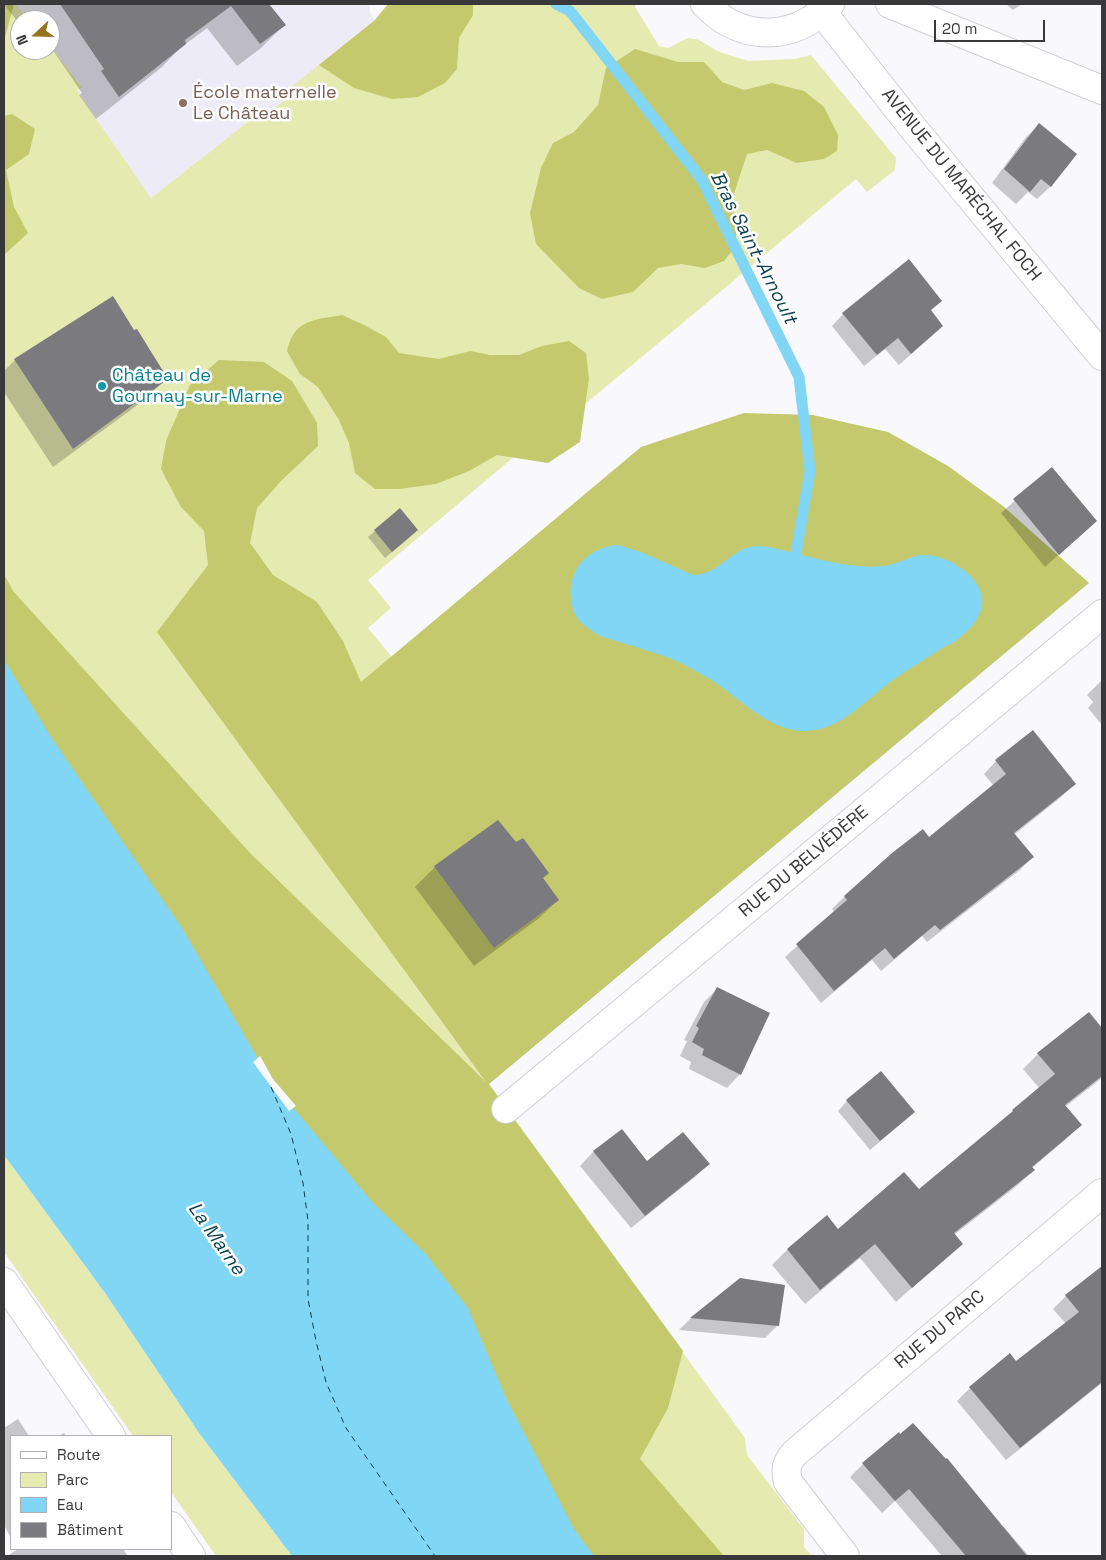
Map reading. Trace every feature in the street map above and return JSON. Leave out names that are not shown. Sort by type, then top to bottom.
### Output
[{"type":"street","points":[[705,4],[728,23],[756,32],[776,32],[796,27],[826,8]]},
{"type":"street","points":[[890,4],[1102,90]]},
{"type":"street","name":"AVENUE DU MARÉCHAL FOCH","points":[[826,8],[913,128],[1102,356]]},
{"type":"street","name":"RUE DU BELVÉDÈRE","points":[[506,1109],[1102,614]]},
{"type":"street","name":"RUE DU PARC","points":[[846,1556],[788,1482],[786,1472],[788,1461],[795,1453],[1102,1193]]},
{"type":"street","points":[[4,1282],[110,1435]]},
{"type":"street","points":[[172,1527],[192,1556]]},
{"type":"shaded area","name":"École maternelle Le Château","points":[[16,4],[370,4],[370,13],[375,20],[286,92],[288,96],[263,118],[259,113],[151,198],[77,91],[82,86],[60,58],[60,10],[21,10]]},
{"type":"green space","points":[[4,4],[16,4],[21,10],[10,10],[10,60],[60,59],[82,87],[77,91],[151,198],[259,113],[263,117],[288,97],[285,92],[375,20],[388,4],[635,4],[659,46],[668,48],[688,38],[699,40],[717,51],[748,61],[795,59],[811,55],[896,158],[895,170],[867,192],[856,179],[555,429],[522,450],[368,580],[391,608],[368,628],[392,657],[361,683],[488,1084],[745,1438],[747,1455],[804,1529],[804,1547],[812,1556],[594,1556],[4,660]]},
{"type":"green space","points":[[4,4],[14,4],[12,10],[10,10],[10,19],[4,41]]},
{"type":"green space","points":[[388,4],[473,4],[473,15],[459,38],[457,69],[445,83],[418,97],[392,99],[354,88],[319,65],[375,20]]},
{"type":"green space","points":[[635,49],[678,62],[704,62],[722,82],[744,90],[772,83],[804,91],[824,107],[838,135],[837,151],[824,159],[797,163],[767,150],[747,154],[731,203],[737,222],[735,247],[724,261],[705,268],[681,264],[658,268],[633,292],[602,299],[579,288],[536,244],[530,213],[541,168],[553,143],[574,132],[598,105],[606,68]]},
{"type":"green space","points":[[12,114],[35,129],[29,154],[6,170],[14,207],[28,233],[4,255],[4,116]]},
{"type":"green space","points":[[342,315],[386,337],[399,353],[439,359],[470,351],[490,355],[519,355],[542,346],[569,341],[586,353],[589,379],[580,442],[548,463],[497,455],[469,471],[436,484],[399,489],[375,489],[355,473],[349,443],[339,420],[318,387],[300,374],[287,351],[290,340],[300,327],[314,320]]},
{"type":"green space","points":[[219,360],[264,362],[292,381],[317,423],[318,446],[281,481],[257,508],[250,543],[273,575],[317,602],[343,641],[361,682],[641,447],[744,413],[813,415],[888,432],[948,466],[1003,506],[1089,583],[489,1084],[683,1351],[668,1408],[640,1459],[724,1556],[574,1556],[4,716],[4,574],[13,591],[250,853],[486,1082],[157,632],[208,565],[204,531],[181,507],[161,469],[166,441],[190,385]]},
{"type":"green space","points":[[4,1155],[105,1293],[199,1433],[292,1556],[216,1556],[172,1493],[172,1435],[132,1435],[4,1252]]},
{"type":"water","points":[[618,545],[641,552],[693,575],[715,569],[739,551],[760,546],[840,564],[869,567],[889,565],[919,555],[932,556],[952,563],[971,577],[981,593],[982,608],[976,621],[960,638],[901,674],[855,711],[833,725],[807,731],[795,730],[783,727],[760,716],[719,685],[683,664],[653,652],[600,636],[587,628],[578,619],[572,607],[571,597],[573,577],[577,568],[598,550]]},
{"type":"water","name":"La Marne","points":[[4,660],[49,734],[182,928],[271,1081],[373,1203],[425,1253],[468,1308],[506,1398],[574,1529],[594,1556],[292,1556],[199,1433],[105,1293],[4,1155]]},
{"type":"pier","points":[[260,1056],[273,1079],[296,1106],[289,1111],[253,1062]]},
{"type":"building","points":[[60,4],[269,4],[286,25],[260,44],[231,6],[185,40],[186,44],[119,97],[101,71],[104,69]]},
{"type":"building","points":[[1039,123],[1077,154],[1051,187],[1041,179],[1030,192],[1004,169]]},
{"type":"building","points":[[909,259],[942,301],[931,310],[943,326],[911,354],[898,338],[877,355],[842,313]]},
{"type":"building","name":"Château de Gournay-sur-Marne","points":[[113,296],[134,330],[137,329],[168,379],[73,449],[14,359]]},
{"type":"building","points":[[1052,467],[1097,521],[1059,555],[1013,499]]},
{"type":"building","points":[[400,508],[418,530],[392,552],[374,530]]},
{"type":"building","points":[[1033,730],[1076,784],[1014,833],[1034,857],[940,930],[935,925],[894,959],[885,948],[834,991],[796,944],[847,900],[844,896],[892,853],[923,829],[929,837],[1006,774],[995,760]]},
{"type":"building","points":[[498,820],[516,842],[523,838],[549,873],[543,878],[559,900],[494,948],[434,866]]},
{"type":"building","points":[[717,987],[770,1013],[741,1075],[702,1055],[704,1049],[692,1042],[699,1028],[696,1026]]},
{"type":"building","points":[[1089,1012],[1102,1028],[1102,1076],[1065,1105],[1082,1125],[1032,1167],[1035,1170],[954,1233],[963,1244],[912,1288],[875,1244],[820,1290],[787,1249],[827,1215],[838,1229],[904,1172],[919,1189],[1055,1074],[1037,1053]]},
{"type":"building","points":[[881,1071],[915,1112],[880,1141],[846,1100]]},
{"type":"building","points":[[622,1129],[647,1161],[683,1132],[710,1164],[645,1216],[593,1151]]},
{"type":"building","points":[[1102,1266],[1102,1382],[1020,1448],[969,1387],[1010,1353],[1016,1361],[1079,1312],[1065,1295]]},
{"type":"building","points":[[740,1278],[785,1285],[779,1326],[690,1318]]},
{"type":"building","points":[[913,1423],[947,1458],[1027,1556],[966,1556],[909,1489],[895,1501],[862,1463],[899,1432],[900,1434]]},
{"type":"waterway","name":"Bras Saint-Arnoult","points":[[556,4],[570,11],[702,180],[799,377],[810,471],[796,553]]},
{"type":"ferry route","points":[[271,1087],[291,1134],[303,1183],[308,1221],[308,1299],[326,1382],[346,1428],[435,1556]]},
{"type":"place","name":"École maternelle Le Château","points":[[183,103]]},
{"type":"place","name":"Château de Gournay-sur-Marne","points":[[102,386]]}]
